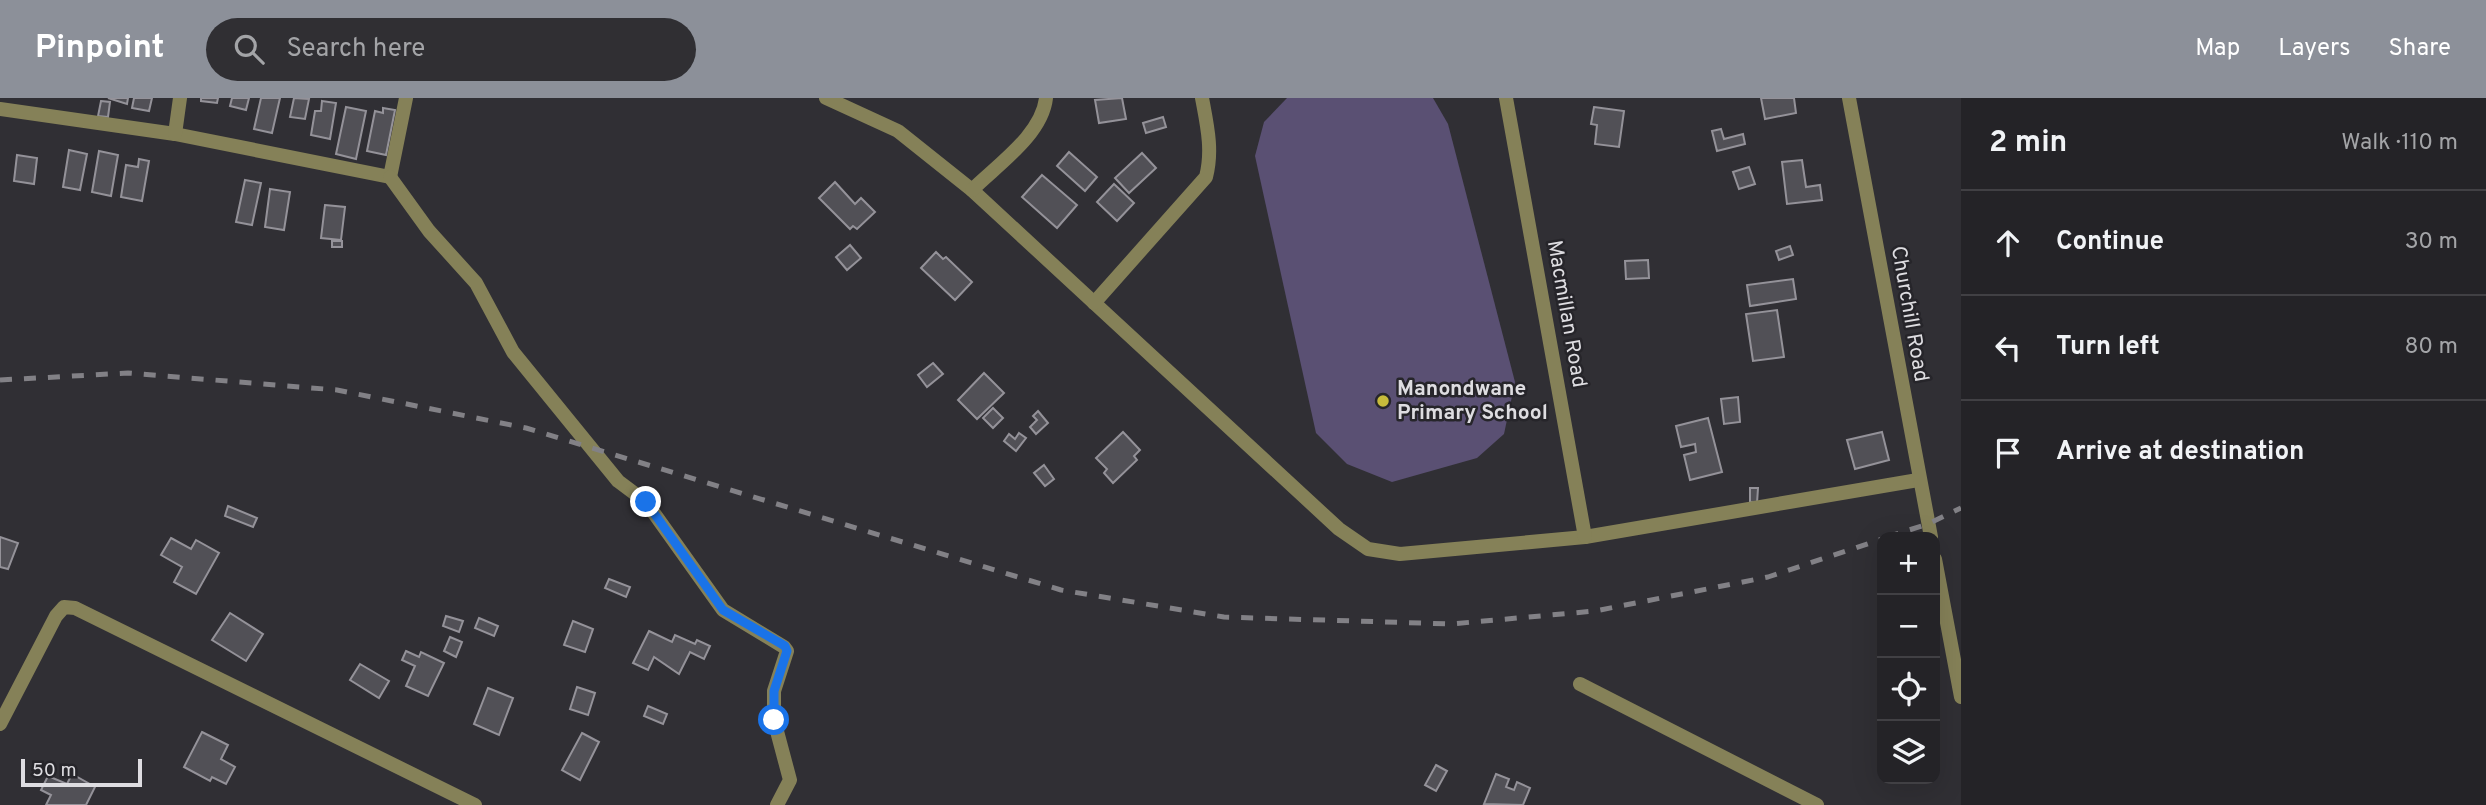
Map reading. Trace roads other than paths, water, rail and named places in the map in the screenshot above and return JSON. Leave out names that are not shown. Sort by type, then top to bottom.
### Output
[{"type":"street","points":[[175,134],[180,98]]},
{"type":"street","points":[[390,177],[406,98]]},
{"type":"street","points":[[826,98],[898,131],[972,190],[1339,529],[1368,549],[1400,554],[1585,537],[1918,480]]},
{"type":"street","points":[[972,190],[1033,130],[1045,112],[1046,98]]},
{"type":"street","points":[[1094,303],[1206,177],[1210,141],[1202,98]]},
{"type":"street","name":"Macmillan Road","points":[[1506,98],[1585,537]]},
{"type":"street","name":"Churchill Road","points":[[1849,98],[1918,480],[1930,532]]},
{"type":"street","points":[[0,108],[175,134],[390,177],[429,231],[476,283],[513,352],[618,481],[646,502],[723,610],[785,646],[787,651],[774,691],[774,720],[790,780],[777,805]]},
{"type":"street","points":[[1940,586],[1961,697]]},
{"type":"street","points":[[0,724],[56,616],[64,607],[75,608],[475,805]]},
{"type":"street","points":[[1580,684],[1817,805]]},
{"type":"railway","points":[[0,380],[128,373],[337,390],[526,428],[1061,590],[1224,617],[1451,624],[1595,611],[1768,577],[1877,541]]},
{"type":"railway","points":[[1903,532],[1928,524],[1961,508]]},
{"type":"place","name":"Manondwane Primary School","points":[[1383,401]]}]
